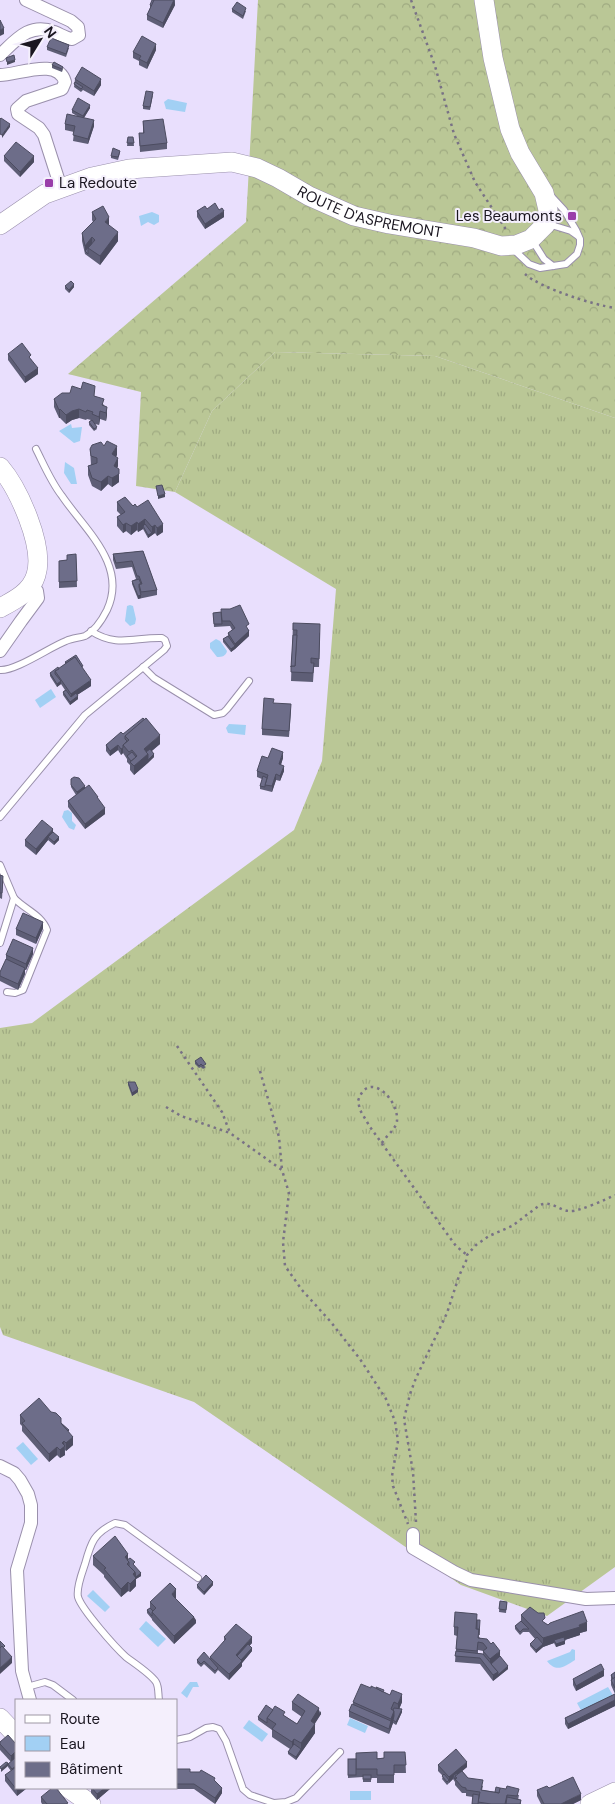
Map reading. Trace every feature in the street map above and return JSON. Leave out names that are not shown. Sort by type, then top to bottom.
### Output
[{"type":"street","points":[[0,55],[24,33],[34,29],[42,29],[72,39],[79,35],[78,27],[71,21],[26,0]]},
{"type":"street","points":[[484,0],[493,58],[510,129],[520,153],[544,193],[548,210],[546,224]]},
{"type":"street","points":[[0,75],[38,69],[53,70],[60,73],[64,78],[65,82],[62,89],[26,101],[17,109],[18,114],[39,128],[44,136],[61,188]]},
{"type":"street","name":"ROUTE D'ASPREMONT","points":[[0,225],[45,194],[92,177],[129,169],[232,162],[257,168],[309,196],[354,216],[389,224],[474,238],[501,246],[509,246],[531,239],[546,224]]},
{"type":"street","points":[[0,467],[24,507],[31,528],[38,564],[36,575],[31,585],[24,593],[0,608]]},
{"type":"street","points":[[0,652],[38,598],[37,591],[31,585]]},
{"type":"street","points":[[0,1466],[14,1473],[20,1480],[31,1504],[31,1523],[17,1570],[22,1671],[30,1699]]},
{"type":"street","points":[[415,1529],[413,1548],[471,1580],[586,1599],[615,1598]]},
{"type":"street","points":[[69,1789],[91,1804]]},
{"type":"street","points":[[590,1804],[615,1792]]},
{"type":"lane","points":[[509,246],[529,264],[540,268],[561,266],[574,258],[579,250],[580,239],[564,210],[538,181]]},
{"type":"lane","points":[[546,224],[571,231],[580,239]]},
{"type":"lane","points":[[531,239],[544,259],[552,266]]},
{"type":"lane","points":[[0,670],[20,663],[67,640],[84,636],[91,631],[98,624],[111,600],[113,588],[113,574],[103,551],[60,494],[36,449]]},
{"type":"lane","points":[[0,818],[85,715],[167,646],[162,638],[132,641],[112,640],[102,638],[91,631]]},
{"type":"lane","points":[[142,667],[154,678],[214,715],[223,713],[228,709],[249,680]]},
{"type":"lane","points":[[0,865],[14,898],[41,919],[46,930],[23,990],[15,994],[7,992]]},
{"type":"lane","points":[[0,943],[14,898]]},
{"type":"lane","points":[[159,1699],[155,1680],[118,1650],[83,1607],[78,1597],[89,1547],[96,1535],[105,1528],[115,1523],[125,1525],[198,1578]]},
{"type":"lane","points":[[27,1687],[45,1682],[53,1685],[72,1699]]},
{"type":"lane","points":[[178,1740],[190,1737],[206,1728],[213,1727],[219,1729],[226,1741],[243,1789],[250,1795],[274,1804],[296,1798],[340,1752]]},
{"type":"path","points":[[410,0],[435,66],[454,134],[475,182],[505,228],[498,229]]},
{"type":"path","points":[[522,271],[528,277],[578,299],[615,308]]},
{"type":"path","points":[[177,1046],[222,1112],[230,1133]]},
{"type":"path","points":[[260,1071],[279,1137],[282,1170],[289,1193],[284,1242],[285,1266],[302,1290],[360,1359],[386,1399],[395,1421],[398,1441],[392,1476],[393,1486],[415,1529]]},
{"type":"path","points":[[382,1144],[395,1127],[397,1122],[396,1114],[387,1095],[382,1090],[369,1088],[364,1090],[358,1101],[360,1110],[382,1144],[456,1246],[467,1254]]},
{"type":"path","points":[[166,1107],[181,1116],[230,1133],[282,1170]]},
{"type":"path","points":[[415,1529],[413,1472],[404,1419],[410,1394],[447,1313],[467,1254],[489,1236],[512,1226],[545,1203],[572,1212],[615,1195]]},
{"type":"green space","points":[[258,0],[615,0],[615,418],[435,356],[275,352],[212,411],[175,492],[136,486],[141,392],[68,374],[246,222]]},
{"type":"green space","points":[[275,352],[435,356],[615,418],[615,1567],[547,1616],[461,1585],[194,1402],[3,1335],[0,1327],[0,1028],[32,1023],[294,830],[322,761],[336,589],[175,492],[212,411]]},
{"type":"water","points":[[168,99],[187,103],[185,112],[166,109],[164,102]]},
{"type":"water","points":[[152,212],[159,215],[159,222],[154,225],[148,222],[141,226],[139,216]]},
{"type":"water","points":[[71,424],[72,428],[82,427],[80,441],[74,443],[59,431]]},
{"type":"water","points":[[65,462],[74,468],[77,484],[71,484],[64,473]]},
{"type":"water","points":[[127,606],[133,606],[136,619],[135,624],[130,626],[125,621]]},
{"type":"water","points":[[216,639],[220,641],[227,651],[224,656],[217,657],[210,648],[210,643]]},
{"type":"water","points":[[51,689],[56,697],[40,708],[35,700]]},
{"type":"water","points":[[229,724],[246,725],[245,735],[228,733],[226,728]]},
{"type":"water","points":[[68,810],[72,813],[72,821],[76,825],[74,830],[69,828],[62,817],[64,811]]},
{"type":"water","points":[[23,1442],[38,1459],[31,1465],[16,1448]]},
{"type":"water","points":[[93,1590],[110,1607],[105,1612],[87,1596]]},
{"type":"water","points":[[146,1621],[166,1639],[158,1647],[139,1629]]},
{"type":"water","points":[[572,1649],[575,1650],[575,1660],[564,1667],[554,1667],[547,1661],[570,1652]]},
{"type":"water","points":[[190,1682],[197,1682],[199,1687],[193,1687],[187,1698],[181,1693]]},
{"type":"water","points":[[608,1687],[614,1697],[583,1714],[577,1703]]},
{"type":"water","points":[[350,1718],[368,1726],[365,1733],[347,1725]]},
{"type":"water","points":[[249,1720],[268,1734],[262,1742],[243,1728]]},
{"type":"water","points":[[350,1791],[371,1791],[371,1800],[350,1800]]},
{"type":"building","points":[[154,0],[174,0],[163,23],[147,15]]},
{"type":"building","points":[[237,2],[246,8],[243,16],[232,9]]},
{"type":"building","points":[[0,20],[4,28],[0,30]]},
{"type":"building","points":[[142,36],[156,44],[147,63],[139,59],[141,56],[133,52]]},
{"type":"building","points":[[51,38],[69,45],[66,54],[47,47]]},
{"type":"building","points":[[14,55],[15,60],[7,62],[6,58]]},
{"type":"building","points":[[54,62],[63,67],[62,69],[52,65]]},
{"type":"building","points":[[82,67],[101,79],[94,91],[75,79]]},
{"type":"building","points":[[75,82],[83,87],[81,89],[74,84]]},
{"type":"building","points":[[146,91],[153,92],[150,107],[143,106]]},
{"type":"building","points":[[78,98],[90,105],[83,116],[72,110]]},
{"type":"building","points":[[67,114],[94,120],[88,139],[73,135],[75,126],[65,124]]},
{"type":"building","points":[[1,118],[10,124],[2,135],[0,134]]},
{"type":"building","points":[[163,119],[167,143],[140,146],[139,133],[144,133],[143,121]]},
{"type":"building","points":[[128,137],[133,137],[134,143],[127,143]]},
{"type":"building","points":[[16,142],[34,156],[20,172],[4,156]]},
{"type":"building","points":[[113,148],[120,151],[118,157],[111,156]]},
{"type":"building","points":[[215,203],[219,210],[222,208],[224,211],[205,224],[197,211],[205,206],[207,209]]},
{"type":"building","points":[[103,206],[109,217],[105,222],[118,232],[100,256],[88,248],[95,240],[92,237],[85,246],[82,233],[96,219],[92,212]]},
{"type":"building","points":[[71,281],[74,284],[69,290],[65,286]]},
{"type":"building","points":[[22,343],[31,355],[29,357],[38,368],[25,377],[8,354]]},
{"type":"building","points":[[83,382],[95,386],[94,396],[104,399],[102,405],[107,407],[106,413],[100,411],[99,417],[92,414],[93,412],[79,409],[66,415],[59,410],[54,399],[62,393],[70,393],[72,386],[81,389]]},
{"type":"building","points":[[92,420],[97,427],[94,429],[89,422]]},
{"type":"building","points":[[107,441],[117,446],[112,454],[118,458],[114,466],[119,469],[119,474],[112,478],[108,476],[101,482],[92,478],[88,466],[97,463],[97,458],[91,456],[90,449],[92,445],[101,442],[104,446]]},
{"type":"building","points":[[162,485],[165,494],[158,496],[156,486]]},
{"type":"building","points":[[125,497],[133,506],[135,504],[137,507],[148,500],[163,524],[157,528],[155,525],[152,527],[145,519],[131,526],[126,523],[123,525],[117,517],[125,512],[117,502]]},
{"type":"building","points":[[145,524],[152,533],[148,535],[143,526]]},
{"type":"building","points":[[143,551],[157,590],[141,592],[139,584],[142,584],[132,561],[116,563],[113,554]]},
{"type":"building","points":[[76,554],[77,581],[59,582],[59,561],[67,560],[67,555]]},
{"type":"building","points":[[139,579],[141,595],[138,596],[132,581]]},
{"type":"building","points":[[240,605],[249,624],[246,626],[249,631],[235,644],[228,633],[235,628],[230,621],[222,621],[221,609],[230,609]]},
{"type":"building","points":[[221,612],[222,624],[214,624],[213,613]]},
{"type":"building","points":[[293,623],[320,624],[319,659],[311,658],[311,663],[314,663],[313,673],[291,672],[291,666],[295,666],[297,630],[293,630]]},
{"type":"building","points":[[293,635],[297,635],[295,666],[291,666]]},
{"type":"building","points":[[228,636],[235,646],[231,649],[223,639]]},
{"type":"building","points":[[76,655],[83,666],[81,667],[75,657],[65,662]]},
{"type":"building","points":[[75,657],[91,680],[71,694],[55,671]]},
{"type":"building","points":[[58,667],[59,669],[55,671],[55,674],[61,681],[57,684],[50,673]]},
{"type":"building","points":[[66,690],[71,697],[76,693],[78,696],[70,702],[63,692]]},
{"type":"building","points":[[264,698],[274,699],[273,703],[291,704],[289,731],[262,729]]},
{"type":"building","points":[[143,718],[145,720],[125,736],[127,741],[123,748],[121,749],[118,745],[110,751],[106,745],[121,732],[123,734]]},
{"type":"building","points":[[146,718],[160,735],[144,749],[148,754],[134,766],[130,762],[137,756],[132,750],[129,752],[123,745],[129,740],[125,736]]},
{"type":"building","points":[[272,748],[283,752],[279,764],[284,766],[280,776],[276,774],[272,786],[265,785],[268,775],[257,771],[262,756],[268,758]]},
{"type":"building","points":[[150,749],[154,754],[148,760],[146,752]]},
{"type":"building","points":[[132,752],[136,757],[131,761],[127,756]]},
{"type":"building","points":[[263,776],[267,778],[265,787],[260,786]]},
{"type":"building","points":[[74,777],[79,778],[85,786],[77,792],[71,785],[71,779]]},
{"type":"building","points":[[89,785],[105,808],[85,824],[68,801]]},
{"type":"building","points":[[42,820],[53,829],[36,849],[25,840]]},
{"type":"building","points":[[53,832],[59,837],[54,842],[48,837]]},
{"type":"building","points":[[0,875],[3,876],[2,893],[0,893]]},
{"type":"building","points":[[23,913],[43,922],[36,938],[16,929]]},
{"type":"building","points":[[13,939],[33,948],[26,964],[6,955]]},
{"type":"building","points":[[6,959],[25,968],[18,984],[0,976]]},
{"type":"building","points":[[201,1057],[206,1064],[199,1066],[195,1061]]},
{"type":"building","points":[[128,1082],[135,1082],[138,1089],[132,1093]]},
{"type":"building","points":[[39,1398],[51,1412],[56,1413],[61,1418],[61,1423],[73,1437],[66,1443],[64,1441],[62,1443],[65,1446],[60,1450],[57,1447],[49,1454],[22,1423],[25,1421],[20,1415]]},
{"type":"building","points":[[115,1536],[128,1554],[125,1557],[129,1562],[127,1564],[135,1572],[133,1574],[136,1578],[130,1584],[128,1582],[121,1589],[104,1569],[106,1568],[93,1556]]},
{"type":"building","points":[[130,1558],[135,1562],[133,1564],[141,1573],[136,1577],[127,1560]]},
{"type":"building","points":[[206,1575],[213,1582],[204,1592],[197,1585]]},
{"type":"building","points":[[170,1583],[176,1589],[172,1594],[174,1597],[194,1617],[174,1636],[152,1612],[156,1608],[150,1602]]},
{"type":"building","points":[[500,1601],[507,1602],[506,1610],[499,1609]]},
{"type":"building","points":[[530,1607],[538,1613],[544,1613],[545,1618],[542,1621],[548,1625],[583,1611],[587,1622],[579,1625],[580,1627],[543,1638],[521,1615]]},
{"type":"building","points":[[150,1608],[153,1611],[152,1616],[147,1610]]},
{"type":"building","points":[[455,1612],[477,1614],[476,1629],[479,1629],[478,1638],[487,1639],[491,1644],[493,1642],[500,1651],[490,1659],[483,1651],[487,1648],[483,1643],[478,1642],[477,1651],[456,1649],[458,1627],[454,1627]]},
{"type":"building","points":[[477,1620],[480,1620],[479,1635],[479,1629],[477,1629]]},
{"type":"building","points":[[521,1621],[529,1629],[523,1629],[520,1632],[515,1626]]},
{"type":"building","points":[[236,1624],[252,1637],[236,1655],[242,1661],[229,1674],[210,1657]]},
{"type":"building","points":[[537,1637],[543,1644],[536,1650],[530,1644]]},
{"type":"building","points":[[564,1637],[565,1641],[556,1644],[554,1640]]},
{"type":"building","points":[[0,1641],[5,1646],[3,1648],[2,1646],[0,1648]]},
{"type":"building","points":[[248,1644],[252,1648],[241,1660],[237,1656]]},
{"type":"building","points":[[2,1646],[12,1657],[0,1668],[0,1648]]},
{"type":"building","points":[[456,1651],[483,1654],[498,1672],[493,1675],[480,1658],[455,1656]]},
{"type":"building","points":[[204,1652],[218,1668],[215,1671],[204,1661],[201,1664],[197,1660]]},
{"type":"building","points":[[500,1656],[508,1666],[498,1675],[498,1672],[491,1664]]},
{"type":"building","points":[[601,1664],[604,1670],[576,1686],[573,1679]]},
{"type":"building","points":[[615,1672],[615,1678],[613,1679],[611,1675]]},
{"type":"building","points":[[615,1677],[615,1688],[611,1680]]},
{"type":"building","points":[[361,1684],[371,1688],[371,1686],[390,1695],[392,1690],[402,1694],[398,1704],[394,1702],[391,1709],[394,1711],[391,1719],[353,1702]]},
{"type":"building","points":[[298,1694],[319,1708],[311,1721],[315,1724],[301,1743],[294,1739],[292,1742],[272,1729],[276,1724],[267,1718],[275,1706],[285,1712],[283,1715],[297,1724],[305,1711],[292,1702]]},
{"type":"building","points":[[615,1694],[615,1700],[568,1724],[565,1718]]},
{"type":"building","points":[[352,1704],[391,1721],[389,1729],[349,1711]]},
{"type":"building","points":[[266,1705],[273,1710],[267,1718],[267,1723],[258,1717]]},
{"type":"building","points":[[394,1708],[402,1709],[396,1722],[393,1720]]},
{"type":"building","points":[[8,1735],[15,1743],[15,1752],[11,1756],[0,1742]]},
{"type":"building","points":[[294,1744],[301,1749],[296,1757],[288,1752]]},
{"type":"building","points":[[456,1749],[467,1762],[449,1777],[438,1765]]},
{"type":"building","points":[[377,1752],[377,1759],[384,1758],[384,1752],[405,1752],[406,1765],[394,1765],[394,1775],[377,1775],[377,1769],[356,1769],[356,1753]]},
{"type":"building","points":[[15,1758],[15,1767],[12,1769],[8,1764]]},
{"type":"building","points":[[348,1759],[356,1759],[356,1775],[348,1775]]},
{"type":"building","points":[[6,1762],[8,1763],[1,1769],[0,1767]]},
{"type":"building","points":[[15,1768],[15,1788],[5,1775]]},
{"type":"building","points":[[178,1769],[190,1769],[190,1772],[200,1772],[201,1770],[215,1778],[214,1780],[222,1788],[215,1798],[194,1784],[178,1784]]},
{"type":"building","points":[[462,1771],[468,1778],[483,1780],[481,1790],[499,1793],[500,1788],[506,1789],[507,1786],[519,1789],[517,1796],[507,1795],[505,1804],[478,1802],[480,1792],[466,1790],[455,1779],[457,1778],[455,1776]]},
{"type":"building","points":[[444,1774],[449,1780],[447,1782],[442,1776]]},
{"type":"building","points":[[363,1775],[371,1775],[371,1779],[363,1779]]},
{"type":"building","points":[[573,1777],[581,1794],[561,1804],[544,1804],[537,1790],[547,1786],[549,1788]]},
{"type":"building","points":[[496,1787],[500,1788],[499,1793],[495,1792]]},
{"type":"building","points":[[51,1789],[57,1789],[68,1803],[47,1804],[41,1797]]},
{"type":"building","points":[[93,1789],[104,1789],[97,1794]]},
{"type":"building","points":[[473,1794],[479,1795],[478,1804],[472,1804]]},
{"type":"building","points":[[507,1797],[521,1800],[520,1804],[506,1804]]},
{"type":"place","name":"La Redoute","points":[[49,183]]},
{"type":"place","name":"Les Beaumonts","points":[[572,216]]}]
